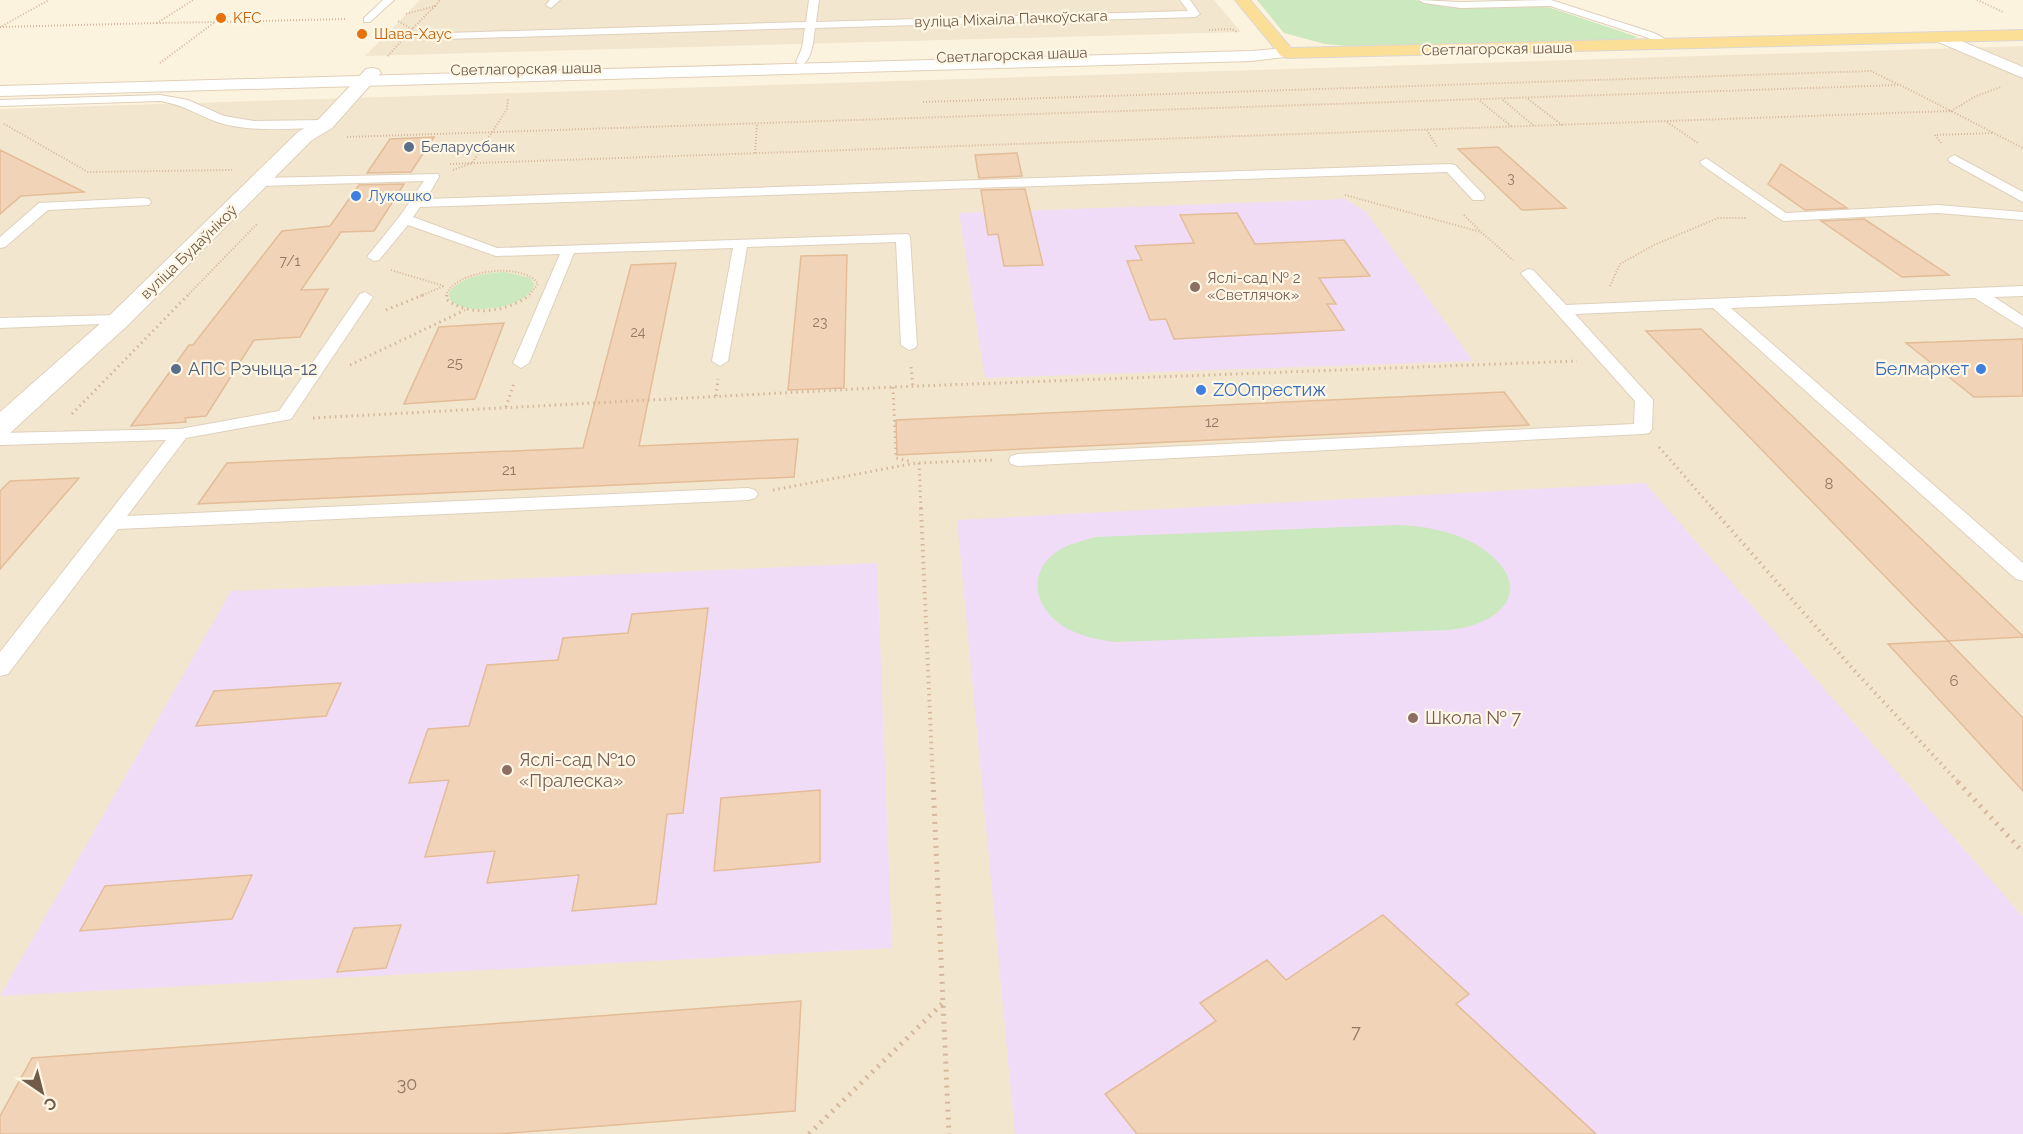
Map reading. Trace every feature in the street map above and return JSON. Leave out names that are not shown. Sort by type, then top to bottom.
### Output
[{"type":"main road","points":[[1242,0],[1287,53]]},
{"type":"main road","name":"Светлагорская шаша","points":[[0,82],[375,70],[801,62],[1166,50],[1258,50],[1287,53],[2023,35]]},
{"type":"main road","points":[[1942,38],[2023,73]]},
{"type":"main road","points":[[0,90],[375,70],[1251,56],[1287,53]]},
{"type":"main road","name":"вуліца Будаўнікоў","points":[[0,427],[119,320],[267,176],[305,135],[332,131],[375,70]]},
{"type":"lane","points":[[368,19],[389,0]]},
{"type":"lane","points":[[801,62],[811,25],[814,0]]},
{"type":"lane","name":"вуліца Міхаіла Пачкоўскага","points":[[811,25],[1195,14],[1185,0]]},
{"type":"lane","points":[[1424,0],[1461,5],[1546,2],[1650,35],[1671,45]]},
{"type":"lane","points":[[447,36],[811,25]]},
{"type":"lane","points":[[0,103],[160,98],[184,102],[221,119],[254,125],[332,131]]},
{"type":"lane","points":[[1954,159],[2023,198]]},
{"type":"lane","points":[[1706,162],[1783,217],[1938,209],[2023,216]]},
{"type":"lane","points":[[416,203],[1450,168],[1478,197]]},
{"type":"lane","points":[[267,176],[434,177],[405,219],[374,257]]},
{"type":"lane","points":[[0,244],[44,206],[144,202]]},
{"type":"lane","points":[[405,219],[496,252],[903,237],[909,345]]},
{"type":"lane","points":[[720,362],[741,243]]},
{"type":"lane","points":[[521,363],[570,249]]},
{"type":"lane","points":[[1018,460],[1643,429],[1644,400],[1528,273]]},
{"type":"lane","points":[[1562,310],[2023,291]]},
{"type":"lane","points":[[1978,293],[2023,323]]},
{"type":"lane","points":[[0,440],[180,434],[285,415],[364,297]]},
{"type":"lane","points":[[1717,304],[2023,574]]},
{"type":"lane","points":[[0,323],[119,320]]},
{"type":"lane","points":[[0,668],[180,434]]},
{"type":"lane","points":[[112,523],[748,494]]},
{"type":"path","points":[[0,27],[49,0]]},
{"type":"path","points":[[157,23],[193,0]]},
{"type":"path","points":[[375,70],[440,0]]},
{"type":"path","points":[[1977,0],[2004,12]]},
{"type":"path","points":[[218,22],[393,18],[435,6]]},
{"type":"path","points":[[393,18],[412,29]]},
{"type":"path","points":[[0,27],[215,22],[158,64]]},
{"type":"path","points":[[922,102],[1871,71],[2023,148]]},
{"type":"path","points":[[332,131],[494,132],[758,125],[1900,85]]},
{"type":"path","points":[[507,91],[507,109],[472,163],[1951,111],[1976,96],[2004,86]]},
{"type":"path","points":[[1528,99],[1562,125]]},
{"type":"path","points":[[1503,100],[1535,126]]},
{"type":"path","points":[[1480,101],[1511,127]]},
{"type":"path","points":[[0,121],[88,172],[267,176]]},
{"type":"path","points":[[755,153],[758,125]]},
{"type":"path","points":[[1345,195],[1481,231],[1528,273]]},
{"type":"path","points":[[1600,309],[1620,264],[1654,245],[1718,219],[1783,217]]},
{"type":"path","points":[[48,438],[257,224]]},
{"type":"path","points":[[374,257],[384,268],[450,288]]},
{"type":"path","points":[[493,272],[524,273],[537,281],[535,292],[518,303],[491,310],[465,309],[448,303],[446,296],[450,288],[467,278],[493,272]]},
{"type":"path","points":[[346,324],[444,286]]},
{"type":"path","points":[[303,388],[465,309]]},
{"type":"path","points":[[285,415],[302,419],[893,387],[1607,360]]},
{"type":"path","points":[[893,387],[896,458],[917,463]]},
{"type":"path","points":[[1643,429],[1853,669],[2023,852]]},
{"type":"path","points":[[748,494],[917,463],[1018,460]]},
{"type":"path","points":[[917,463],[949,1134]]},
{"type":"path","points":[[808,1134],[943,1002]]},
{"type":"shaded area","points":[[420,0],[1214,0],[1241,32],[365,56]]},
{"type":"shaded area","points":[[2023,46],[2023,1134],[0,1134],[0,109]]},
{"type":"shaded area","name":"Яслі-сад № 2 «Светлячок»","points":[[1345,199],[1366,212],[1473,361],[985,378],[959,213]]},
{"type":"shaded area","name":"Школа № 7","points":[[1645,483],[2023,917],[2023,1134],[1015,1134],[957,520]]},
{"type":"shaded area","name":"Яслі-сад №10 «Пралеска»","points":[[877,563],[892,948],[0,996],[231,591]]},
{"type":"green space","points":[[1257,0],[1415,0],[1429,3],[1537,6],[1551,8],[1638,37],[1628,40],[1348,46],[1325,44],[1284,33]]},
{"type":"green space","points":[[505,272],[530,278],[534,284],[530,293],[509,305],[496,308],[469,308],[450,300],[449,293],[467,279]]},
{"type":"green space","points":[[1397,525],[1428,528],[1458,536],[1477,545],[1495,559],[1506,573],[1510,587],[1508,599],[1500,610],[1487,619],[1470,626],[1449,630],[1115,642],[1090,637],[1066,628],[1047,612],[1038,592],[1040,571],[1046,561],[1065,547],[1095,537]]},
{"type":"building","points":[[434,137],[411,172],[367,173],[390,139]]},
{"type":"building","points":[[1498,147],[1566,208],[1522,210],[1458,149]]},
{"type":"building","points":[[0,150],[84,192],[21,196],[0,214]]},
{"type":"building","points":[[1017,153],[1022,176],[979,178],[975,155]]},
{"type":"building","points":[[1781,164],[1847,208],[1805,210],[1768,184]]},
{"type":"building","points":[[404,184],[374,231],[341,232],[301,290],[328,289],[300,337],[254,340],[206,416],[185,418],[186,422],[131,426],[189,345],[193,345],[282,231],[330,226],[359,185]]},
{"type":"building","points":[[1025,189],[1043,265],[1004,266],[998,234],[988,235],[981,190]]},
{"type":"building","points":[[1237,213],[1255,244],[1344,240],[1370,276],[1319,278],[1336,304],[1327,304],[1344,330],[1174,339],[1166,319],[1150,320],[1127,261],[1142,260],[1135,246],[1194,243],[1180,215]]},
{"type":"building","points":[[1864,219],[1949,275],[1902,277],[1821,221]]},
{"type":"building","points":[[847,255],[844,388],[788,390],[801,256]]},
{"type":"building","points":[[676,263],[639,446],[798,439],[794,477],[198,504],[227,463],[583,448],[631,265]]},
{"type":"building","points":[[504,323],[475,399],[404,404],[439,327]]},
{"type":"building","points":[[1701,329],[2023,637],[1948,641],[1646,331]]},
{"type":"building","name":"Белмаркет","points":[[2023,339],[2023,396],[1974,397],[1906,343]]},
{"type":"building","points":[[1504,392],[1529,425],[897,455],[896,420]]},
{"type":"building","points":[[79,478],[0,569],[0,491],[10,481]]},
{"type":"building","points":[[708,608],[683,813],[667,814],[656,904],[572,911],[579,875],[487,883],[495,851],[425,857],[449,780],[409,783],[428,729],[469,726],[487,665],[558,660],[563,638],[628,633],[632,614]]},
{"type":"building","points":[[1948,641],[2023,718],[2023,791],[1888,644]]},
{"type":"building","points":[[341,683],[326,716],[196,726],[214,691]]},
{"type":"building","points":[[820,790],[820,862],[714,871],[721,798]]},
{"type":"building","points":[[252,875],[232,919],[80,931],[105,886]]},
{"type":"building","points":[[1383,915],[1469,994],[1456,1004],[1596,1134],[1137,1134],[1105,1094],[1216,1021],[1200,1003],[1267,960],[1286,980]]},
{"type":"building","points":[[401,925],[386,968],[337,972],[354,928]]},
{"type":"building","points":[[801,1001],[795,1111],[498,1134],[0,1134],[0,1116],[32,1058]]},
{"type":"place","name":"KFC","points":[[221,18]]},
{"type":"place","name":"Шава-Хаус","points":[[362,34]]},
{"type":"place","name":"Беларусбанк","points":[[409,147]]},
{"type":"place","name":"Лукошко","points":[[356,196]]},
{"type":"place","name":"Яслі-сад № 2 «Светлячок»","points":[[1195,287]]},
{"type":"place","name":"АПС Рэчыца-12","points":[[176,369]]},
{"type":"place","name":"Белмаркет","points":[[1981,369]]},
{"type":"place","name":"ZOOпрестиж","points":[[1201,390]]},
{"type":"place","name":"Школа № 7","points":[[1413,718]]},
{"type":"place","name":"Яслі-сад №10 «Пралеска»","points":[[507,770]]}]
